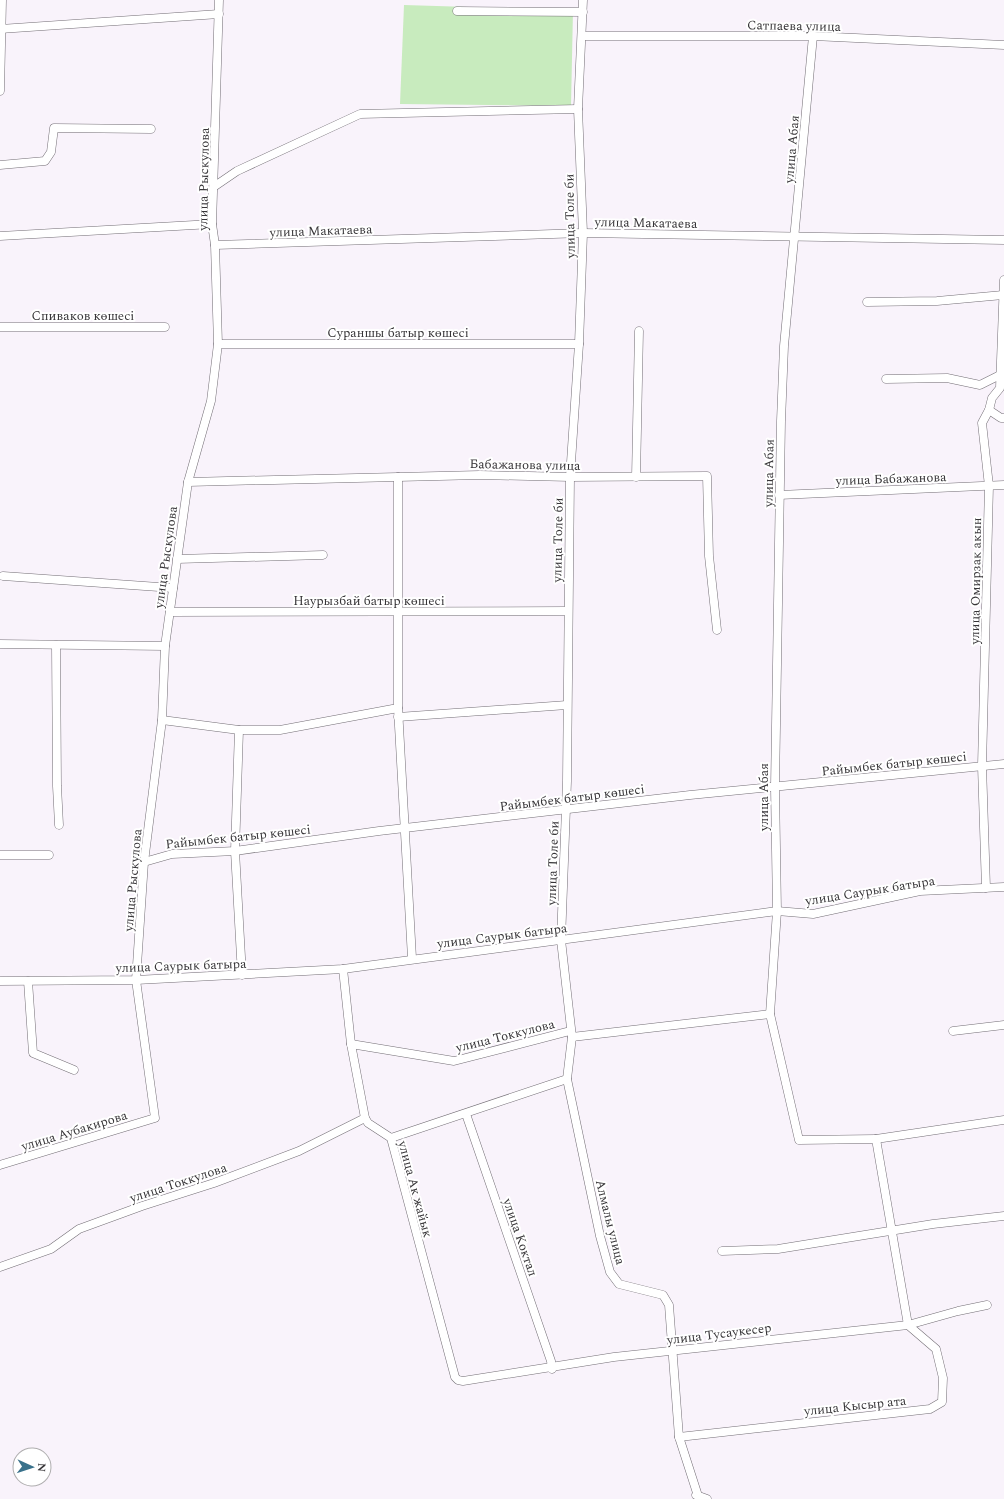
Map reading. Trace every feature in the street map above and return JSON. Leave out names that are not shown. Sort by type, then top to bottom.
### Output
[{"type":"street","points":[[0,91],[2,0]]},
{"type":"street","name":"улица Рыскулова","points":[[155,1118],[136,980],[144,862],[162,720],[165,646],[188,482],[210,401],[218,344],[215,245],[212,224],[215,186],[219,0]]},
{"type":"street","name":"улица Толе би","points":[[567,1079],[571,1034],[561,940],[565,809],[570,477],[579,344],[583,233],[578,109],[584,0]]},
{"type":"street","points":[[457,11],[583,12]]},
{"type":"street","points":[[1,29],[218,14]]},
{"type":"street","name":"Сатпаева улица","points":[[583,36],[814,36],[1004,45]]},
{"type":"street","name":"улица Абая","points":[[814,36],[784,346],[779,495],[774,787],[776,911],[770,1014],[799,1140],[876,1140]]},
{"type":"street","points":[[215,186],[237,171],[360,114],[578,109]]},
{"type":"street","points":[[0,165],[45,161],[51,152],[54,128],[151,129]]},
{"type":"street","points":[[0,236],[212,224]]},
{"type":"street","name":"улица Макатаева","points":[[215,245],[583,233],[795,238],[1004,240]]},
{"type":"street","name":"улица Омирзак акын","points":[[986,888],[982,766],[989,486],[982,423],[989,410],[992,398],[1000,388],[1004,280]]},
{"type":"street","points":[[867,302],[937,301],[1003,295]]},
{"type":"street","name":"Спиваков көшесі","points":[[0,327],[165,327]]},
{"type":"street","points":[[636,476],[639,331]]},
{"type":"street","name":"Сураншы батыр көшесі","points":[[218,344],[579,344]]},
{"type":"street","points":[[886,379],[947,378],[980,385],[1000,375]]},
{"type":"street","points":[[989,410],[1001,418],[1004,418]]},
{"type":"street","name":"Бабажанова улица","points":[[188,482],[480,475],[570,477],[707,476],[710,556],[717,630]]},
{"type":"street","points":[[398,477],[398,713],[406,828],[412,958]]},
{"type":"street","name":"улица Бабажанова","points":[[779,495],[1004,485]]},
{"type":"street","points":[[177,559],[323,555]]},
{"type":"street","points":[[3,576],[173,588]]},
{"type":"street","name":"Наурызбай батыр көшесі","points":[[170,612],[568,611]]},
{"type":"street","points":[[0,644],[165,646]]},
{"type":"street","points":[[56,645],[57,786],[59,824]]},
{"type":"street","points":[[162,720],[239,730],[280,730],[398,713],[567,705]]},
{"type":"street","points":[[239,730],[235,851],[242,975]]},
{"type":"street","name":"Райымбек батыр көшесі","points":[[144,862],[172,854],[235,851],[406,828],[565,809],[1004,764]]},
{"type":"street","points":[[0,855],[49,855]]},
{"type":"street","name":"улица Саурык батыра","points":[[0,981],[136,980],[343,969],[412,958],[561,940],[776,911],[813,914],[920,891],[1004,887]]},
{"type":"street","points":[[343,969],[352,1044],[365,1118]]},
{"type":"street","points":[[28,981],[33,1053],[74,1070]]},
{"type":"street","name":"улица Токкулова","points":[[352,1044],[454,1061],[571,1034],[770,1014]]},
{"type":"street","points":[[953,1031],[1004,1025]]},
{"type":"street","points":[[391,1138],[567,1079]]},
{"type":"street","name":"Алмалы улица","points":[[567,1079],[600,1236],[610,1272],[619,1284],[663,1296],[667,1299],[669,1304],[678,1437],[697,1497]]},
{"type":"street","name":"улица Коктал","points":[[466,1114],[548,1353],[552,1369]]},
{"type":"street","name":"улица Аубакирова","points":[[0,1165],[155,1118]]},
{"type":"street","name":"улица Токкулова","points":[[0,1266],[51,1249],[79,1229],[142,1206],[214,1184],[299,1151],[365,1118]]},
{"type":"street","name":"улица Ак жайык","points":[[365,1118],[368,1123],[391,1138],[455,1377]]},
{"type":"street","points":[[908,1324],[876,1140],[1004,1120]]},
{"type":"street","points":[[722,1252],[778,1249],[933,1224],[1004,1216]]},
{"type":"street","name":"улица Тусаукесер","points":[[455,1377],[458,1380],[463,1381],[552,1369],[614,1357],[908,1324],[987,1305]]},
{"type":"street","name":"улица Кысыр ата","points":[[678,1437],[930,1409],[942,1402],[943,1378],[936,1349],[908,1324]]},
{"type":"street","points":[[697,1497],[708,1499]]},
{"type":"green space","points":[[404,5],[573,10],[571,106],[400,104]]}]
